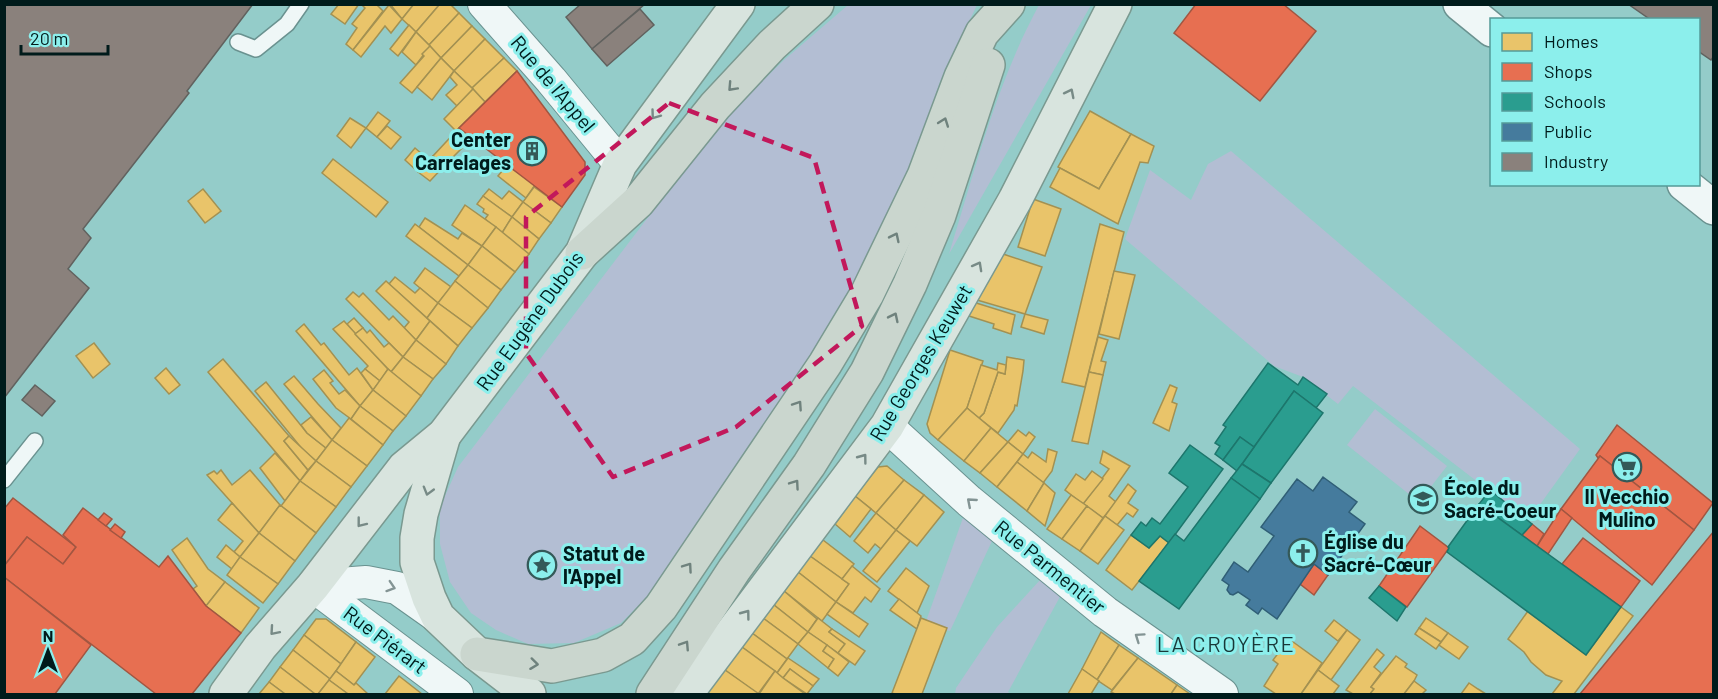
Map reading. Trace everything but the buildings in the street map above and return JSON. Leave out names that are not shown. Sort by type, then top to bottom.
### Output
[{"type":"highway","points":[[582,253],[638,201],[715,106],[772,45],[817,4]]},
{"type":"highway","points":[[477,654],[552,666],[603,655],[632,639],[661,607],[825,364],[937,181],[998,40],[1007,6]]},
{"type":"highway","points":[[653,694],[734,570],[809,465],[867,372],[910,284],[937,181]]},
{"type":"main road","name":"Rue Eugène Dubois","points":[[226,694],[260,647],[313,586],[404,468],[444,435],[582,253],[620,164],[738,4]]},
{"type":"main road","name":"Rue Georges Keuwet","points":[[686,694],[887,426],[1015,200],[1115,4]]},
{"type":"main road","points":[[444,435],[421,514],[417,538],[417,562],[438,617],[477,654],[529,694]]},
{"type":"street","name":"Rue de l'Appel","points":[[484,4],[551,80],[620,164]]},
{"type":"street","points":[[1460,4],[1490,29]]},
{"type":"street","points":[[1686,186],[1713,208]]},
{"type":"street","name":"Rue Parmentier","points":[[887,426],[969,501],[1105,612],[1222,694]]},
{"type":"street","points":[[313,586],[366,582],[397,588],[438,617]]},
{"type":"street","name":"Rue Piérart","points":[[313,586],[457,694]]},
{"type":"lane","points":[[238,42],[256,49],[287,24],[301,4]]},
{"type":"lane","points":[[4,480],[35,441]]},
{"type":"highlighted area","points":[[669,103],[814,158],[862,326],[736,427],[613,477],[526,353],[526,217]]},
{"type":"shaded area","points":[[848,5],[977,5],[940,82],[888,225],[821,349],[653,591],[621,623],[574,643],[528,644],[496,630],[471,613],[450,582],[440,544],[440,507],[458,467],[697,153],[739,104],[784,60]]},
{"type":"shaded area","points":[[1039,5],[1091,5],[949,254],[999,95],[1024,34]]},
{"type":"shaded area","points":[[1231,151],[1580,449],[1518,535],[1485,511],[1496,496],[1353,386],[1338,404],[1303,377],[1274,366],[1125,239],[1150,170],[1191,200],[1208,164]]},
{"type":"shaded area","points":[[1375,409],[1447,466],[1419,502],[1347,445]]},
{"type":"shaded area","points":[[969,501],[999,526],[950,631],[925,624]]},
{"type":"shaded area","points":[[1051,568],[1068,582],[1008,692],[1011,694],[955,694],[956,688],[997,627]]},
{"type":"place","name":"Center Carrelages","points":[[532,151]]},
{"type":"place","name":"Il Vecchio Mulino","points":[[1627,467]]},
{"type":"place","name":"École du Sacré-Coeur","points":[[1423,499]]},
{"type":"place","name":"Église du Sacré-Cœur","points":[[1303,553]]},
{"type":"place","name":"Statut de l'Appel","points":[[542,565]]},
{"type":"district","name":"LA CROYÈRE","points":[[1226,644]]}]
